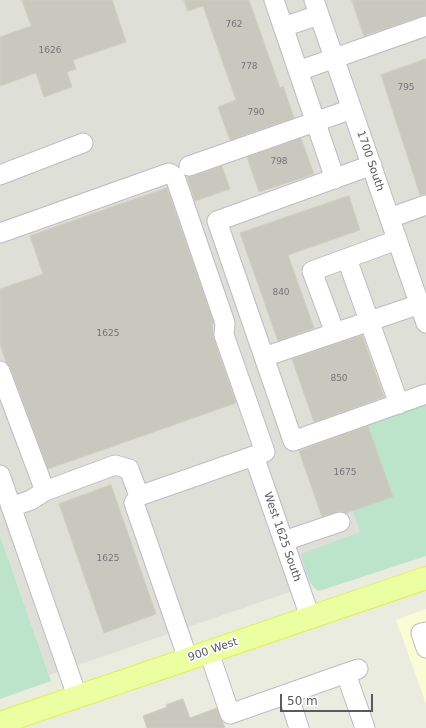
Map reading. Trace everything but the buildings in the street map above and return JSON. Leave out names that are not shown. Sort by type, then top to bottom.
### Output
[{"type":"main road","name":"900 West","points":[[0,723],[426,578]]},
{"type":"street","points":[[274,0],[335,178]]},
{"type":"street","points":[[283,27],[317,7]]},
{"type":"street","name":"1700 South","points":[[317,7],[397,240],[420,293],[426,323]]},
{"type":"street","points":[[298,70],[426,26]]},
{"type":"street","points":[[189,166],[352,109]]},
{"type":"street","points":[[0,175],[83,143]]},
{"type":"street","points":[[372,165],[217,221],[293,441],[426,394]]},
{"type":"street","points":[[0,233],[169,173],[175,178],[225,323],[224,334],[265,452],[139,496],[134,503],[188,659]]},
{"type":"street","points":[[390,218],[426,206]]},
{"type":"street","points":[[335,333],[312,271],[397,240]]},
{"type":"street","points":[[347,258],[399,404]]},
{"type":"street","points":[[264,358],[370,321],[420,293]]},
{"type":"street","points":[[0,371],[45,491]]},
{"type":"street","name":"West 1625 South","points":[[254,456],[310,617]]},
{"type":"street","points":[[11,507],[31,500],[45,491],[116,465],[129,469],[139,496]]},
{"type":"street","points":[[0,475],[77,696]]},
{"type":"street","points":[[284,541],[340,522]]},
{"type":"street","points":[[426,632],[421,633],[426,648]]},
{"type":"street","points":[[209,652],[232,721],[288,694],[352,672],[365,728]]},
{"type":"street","points":[[288,694],[299,728]]},
{"type":"shaded area","points":[[0,0],[426,0],[426,545],[49,675],[0,534]]},
{"type":"shaded area","points":[[426,400],[426,556],[319,591],[315,589],[305,569],[301,554],[360,532],[353,511],[392,497],[368,425]]},
{"type":"shaded area","points":[[0,535],[51,681],[0,699]]},
{"type":"shaded area","points":[[426,609],[426,704],[396,620]]}]
